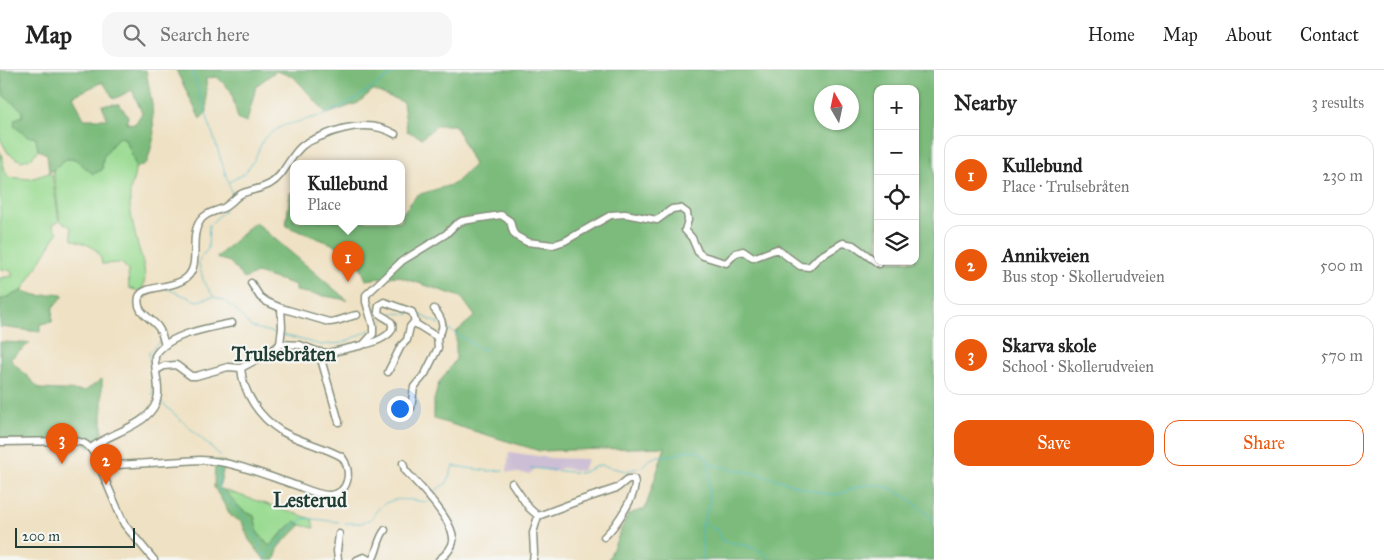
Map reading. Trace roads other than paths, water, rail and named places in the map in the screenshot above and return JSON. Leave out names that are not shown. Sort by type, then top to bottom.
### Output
[{"type":"street","points":[[290,160],[302,146],[309,141],[337,129],[354,126],[374,127],[388,130],[395,134]]},
{"type":"street","points":[[164,341],[159,327],[141,312],[140,295],[144,290],[173,286],[188,277],[193,266],[194,240],[199,222],[209,213],[230,203],[241,194],[264,186],[274,180],[290,161]]},
{"type":"street","points":[[363,345],[373,334],[373,326],[366,302],[368,293],[402,261],[446,234],[455,225],[471,218],[501,215],[510,221],[516,236],[527,242],[553,245],[565,241],[611,215],[626,214],[655,220],[672,209],[680,208],[687,213],[688,220],[685,230],[695,242],[698,252],[703,256],[722,263],[730,261],[739,252],[743,251],[753,258],[778,249],[800,266],[809,267],[820,257],[842,243],[853,245],[874,260]]},
{"type":"street","points":[[251,283],[260,298],[281,308],[329,322],[357,315]]},
{"type":"street","points":[[157,370],[164,366],[176,365],[191,376],[196,376],[228,367],[241,368],[269,353],[280,344],[300,345],[319,352],[339,352],[381,340],[392,329],[389,320],[378,312],[379,305],[386,301],[410,310],[420,327],[436,338],[438,348],[425,374],[414,387],[412,408]]},
{"type":"street","points":[[280,344],[282,327],[281,308]]},
{"type":"street","points":[[434,309],[443,326],[436,338]]},
{"type":"street","points":[[388,372],[401,346],[408,340],[410,327],[415,321]]},
{"type":"street","points":[[91,448],[101,440],[134,425],[149,413],[156,400],[156,356],[164,341],[198,330],[232,323]]},
{"type":"street","points":[[319,352],[339,422]]},
{"type":"street","points":[[100,466],[215,460],[319,494],[336,494],[343,490],[349,477],[348,469],[342,457],[282,431],[267,420],[249,396],[241,368]]},
{"type":"street","points":[[0,442],[74,441],[86,444],[91,448],[100,466],[124,524],[154,560]]},
{"type":"street","points":[[403,462],[405,470],[444,516],[450,526],[453,540],[451,547],[439,560]]},
{"type":"street","points":[[538,516],[617,488],[628,479],[634,479],[635,486],[622,516],[604,537]]},
{"type":"street","points":[[512,483],[529,508],[538,516]]},
{"type":"street","points":[[533,560],[533,533],[538,516]]},
{"type":"street","points":[[357,560],[364,557],[370,560],[375,555],[379,539],[385,530]]},
{"type":"street","points":[[338,560],[337,551],[340,534]]},
{"type":"waterway","points":[[192,70],[233,197]]},
{"type":"waterway","points":[[229,182],[245,173],[254,160],[264,138],[282,126],[327,114],[355,99],[399,70]]},
{"type":"waterway","points":[[225,210],[209,225],[208,249],[200,258],[199,265],[204,282],[214,297],[223,300],[236,310],[251,327],[279,334]]},
{"type":"waterway","points":[[165,288],[197,301],[213,297]]},
{"type":"waterway","points":[[142,300],[150,292]]},
{"type":"waterway","points":[[389,316],[392,313],[409,314]]},
{"type":"waterway","points":[[149,314],[157,319]]},
{"type":"waterway","points":[[415,314],[439,324]]},
{"type":"waterway","points":[[375,327],[384,320]]},
{"type":"waterway","points":[[445,327],[482,350],[487,348]]},
{"type":"waterway","points":[[283,335],[321,345],[343,343],[370,330]]},
{"type":"waterway","points":[[153,396],[149,352],[160,341]]},
{"type":"waterway","points":[[160,401],[221,456]]},
{"type":"waterway","points":[[531,468],[581,473],[600,465],[626,471],[642,467],[648,460],[658,456],[675,455],[686,450],[699,451],[708,459],[709,464],[765,476],[820,493],[837,494],[861,486],[882,486],[910,499],[934,520]]},
{"type":"waterway","points":[[220,464],[220,491],[249,523],[265,557],[264,560]]},
{"type":"waterway","points":[[704,560],[701,527],[709,504],[709,464]]},
{"type":"waterway","points":[[434,497],[437,489],[447,483],[453,466],[489,471],[503,470]]},
{"type":"waterway","points":[[345,523],[361,523],[371,519],[382,505],[395,500],[429,501]]},
{"type":"waterway","points":[[265,557],[293,526],[305,518],[339,522]]},
{"type":"waterway","points":[[705,521],[711,528],[716,529],[722,541],[755,549],[767,555],[771,560]]},
{"type":"place","name":"Kullebund","points":[[348,282]]},
{"type":"place","name":"Skarva skole","points":[[62,464]]},
{"type":"place","name":"Annikveien","points":[[106,485]]},
{"type":"district","name":"Trulsebråten","points":[[284,354]]},
{"type":"district","name":"Lesterud","points":[[310,500]]}]
